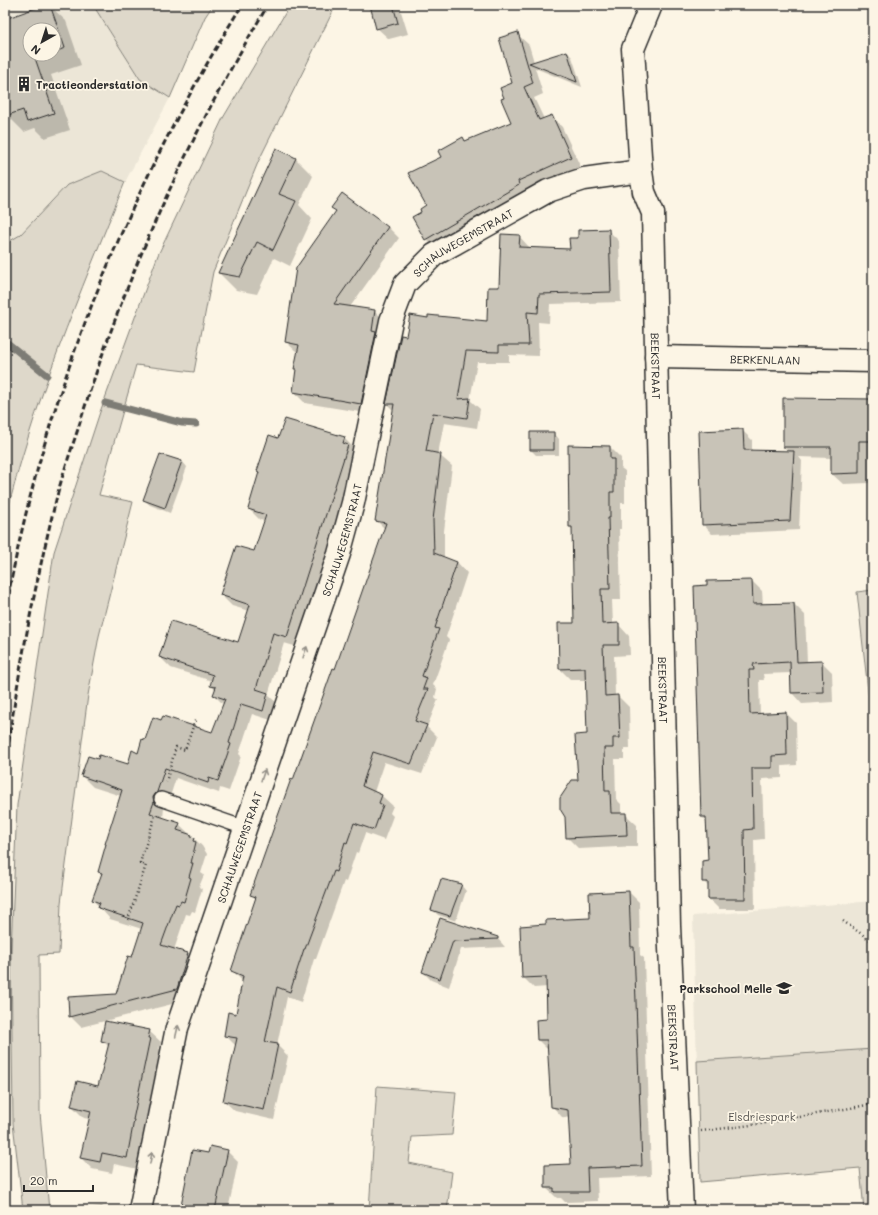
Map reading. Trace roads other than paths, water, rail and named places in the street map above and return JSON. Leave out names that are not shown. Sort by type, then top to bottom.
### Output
[{"type":"street","points":[[641,171],[633,49],[651,5]]},
{"type":"street","name":"BEEKSTRAAT","points":[[641,171],[644,192],[653,213],[669,926],[682,1210]]},
{"type":"street","name":"SCHAUWEGEMSTRAAT","points":[[140,1210],[177,1028],[339,554],[353,504],[391,321],[404,284],[434,255],[548,191],[584,178],[641,171]]},
{"type":"street","name":"BERKENLAAN","points":[[656,357],[873,361]]},
{"type":"lane","points":[[161,800],[245,828]]},
{"type":"waterway","points":[[5,341],[47,375]]},
{"type":"waterway","points":[[105,403],[182,423],[196,424]]},
{"type":"railway","points":[[5,613],[21,533],[42,453],[66,375],[95,298],[126,222],[162,148],[200,75],[242,5]]},
{"type":"railway","points":[[5,769],[15,701],[40,566],[63,473],[96,374],[115,319],[160,211],[211,106],[268,5]]},
{"type":"place","name":"Tractieonderstation","points":[[24,84]]},
{"type":"place","name":"Parkschool Melle","points":[[784,988]]},
{"type":"park label","name":"Elsdriespark","points":[[762,1116]]}]
